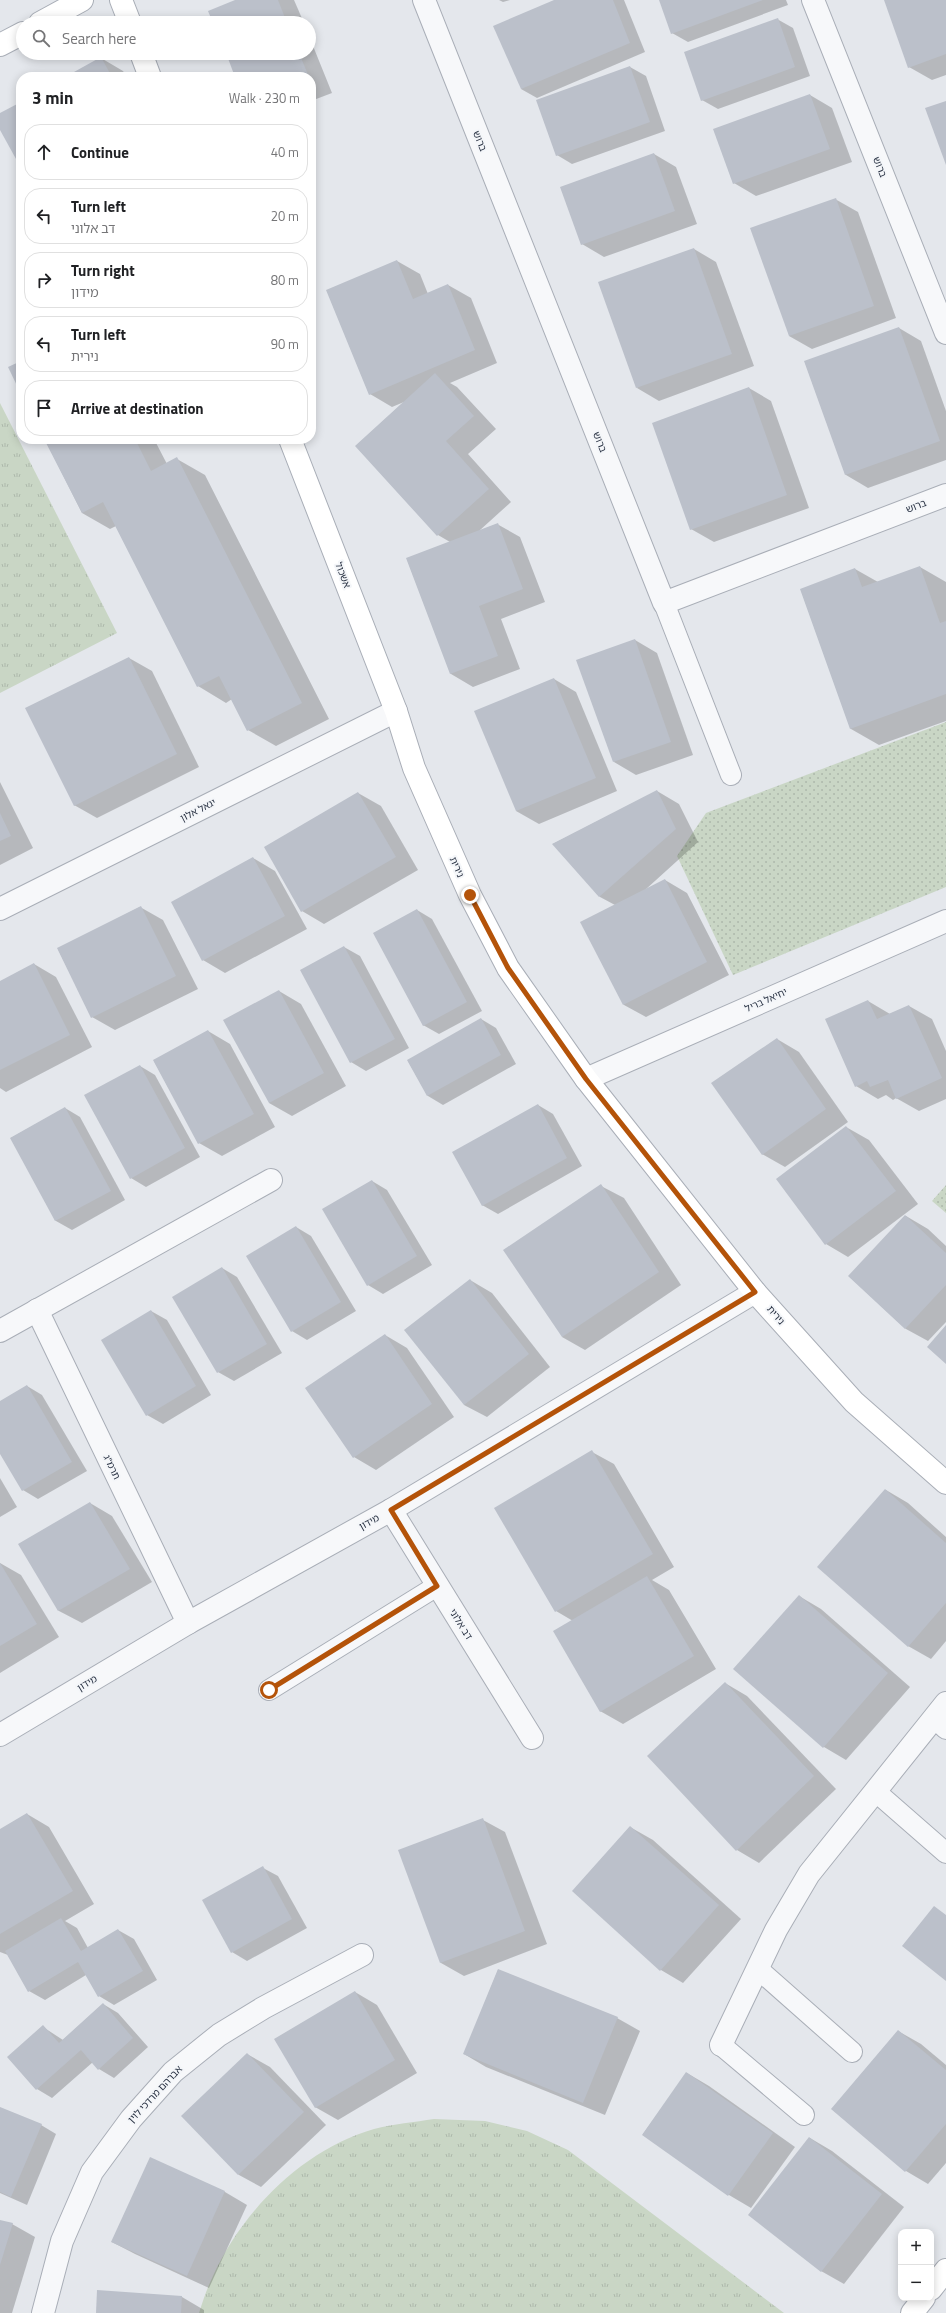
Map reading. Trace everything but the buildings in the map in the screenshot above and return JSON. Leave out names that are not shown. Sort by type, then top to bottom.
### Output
[{"type":"street","points":[[53,16],[82,0]]},
{"type":"street","points":[[121,0],[127,16]]},
{"type":"street","name":"ברוש","points":[[424,0],[664,604],[946,495]]},
{"type":"street","name":"ברוש","points":[[813,0],[946,334]]},
{"type":"street","points":[[0,45],[16,37]]},
{"type":"street","points":[[144,60],[148,72]]},
{"type":"street","name":"אשכול","points":[[292,444],[396,711]]},
{"type":"street","name":"יגאל אלון","points":[[0,909],[396,711]]},
{"type":"street","name":"נירית","points":[[396,711],[414,768],[470,895],[508,968],[586,1079],[755,1292],[854,1402],[946,1483]]},
{"type":"street","name":"יחיאל בריל","points":[[586,1079],[946,921]]},
{"type":"street","points":[[0,1331],[271,1180]]},
{"type":"street","name":"מידון","points":[[0,1735],[188,1623],[391,1510],[755,1292]]},
{"type":"street","name":"תרמ\"ג","points":[[36,1310],[188,1623]]},
{"type":"street","name":"דב אלוני","points":[[391,1510],[532,1738]]},
{"type":"street","points":[[721,2046],[776,1930],[809,1874],[875,1791],[942,1717]]},
{"type":"street","name":"אברהם מרדכי לוין","points":[[43,2313],[62,2241],[92,2172],[131,2119],[173,2072],[219,2035],[263,2008],[362,1955]]},
{"type":"street","points":[[934,2285],[946,2270]]},
{"type":"street","points":[[912,2313],[922,2301]]},
{"type":"lane","points":[[664,604],[730,775]]},
{"type":"lane","points":[[269,1690],[437,1586]]},
{"type":"lane","points":[[875,1791],[946,1853]]},
{"type":"lane","points":[[758,1969],[852,2052]]},
{"type":"lane","points":[[721,2046],[804,2115]]},
{"type":"green space","points":[[0,403],[16,434],[16,444],[21,444],[117,633],[0,693]]},
{"type":"green space","points":[[946,722],[946,887],[733,975],[677,856],[706,813]]},
{"type":"green space","points":[[946,1185],[946,1213],[932,1201]]},
{"type":"green space","points":[[434,2119],[485,2121],[527,2131],[568,2150],[784,2313],[199,2313],[213,2276],[226,2252],[241,2228],[278,2185],[300,2167],[324,2151],[348,2138],[374,2129],[396,2124]]},
{"type":"route","points":[[269,1690],[437,1586],[391,1510],[755,1292],[688,1205],[586,1079],[508,968],[470,895]]}]
